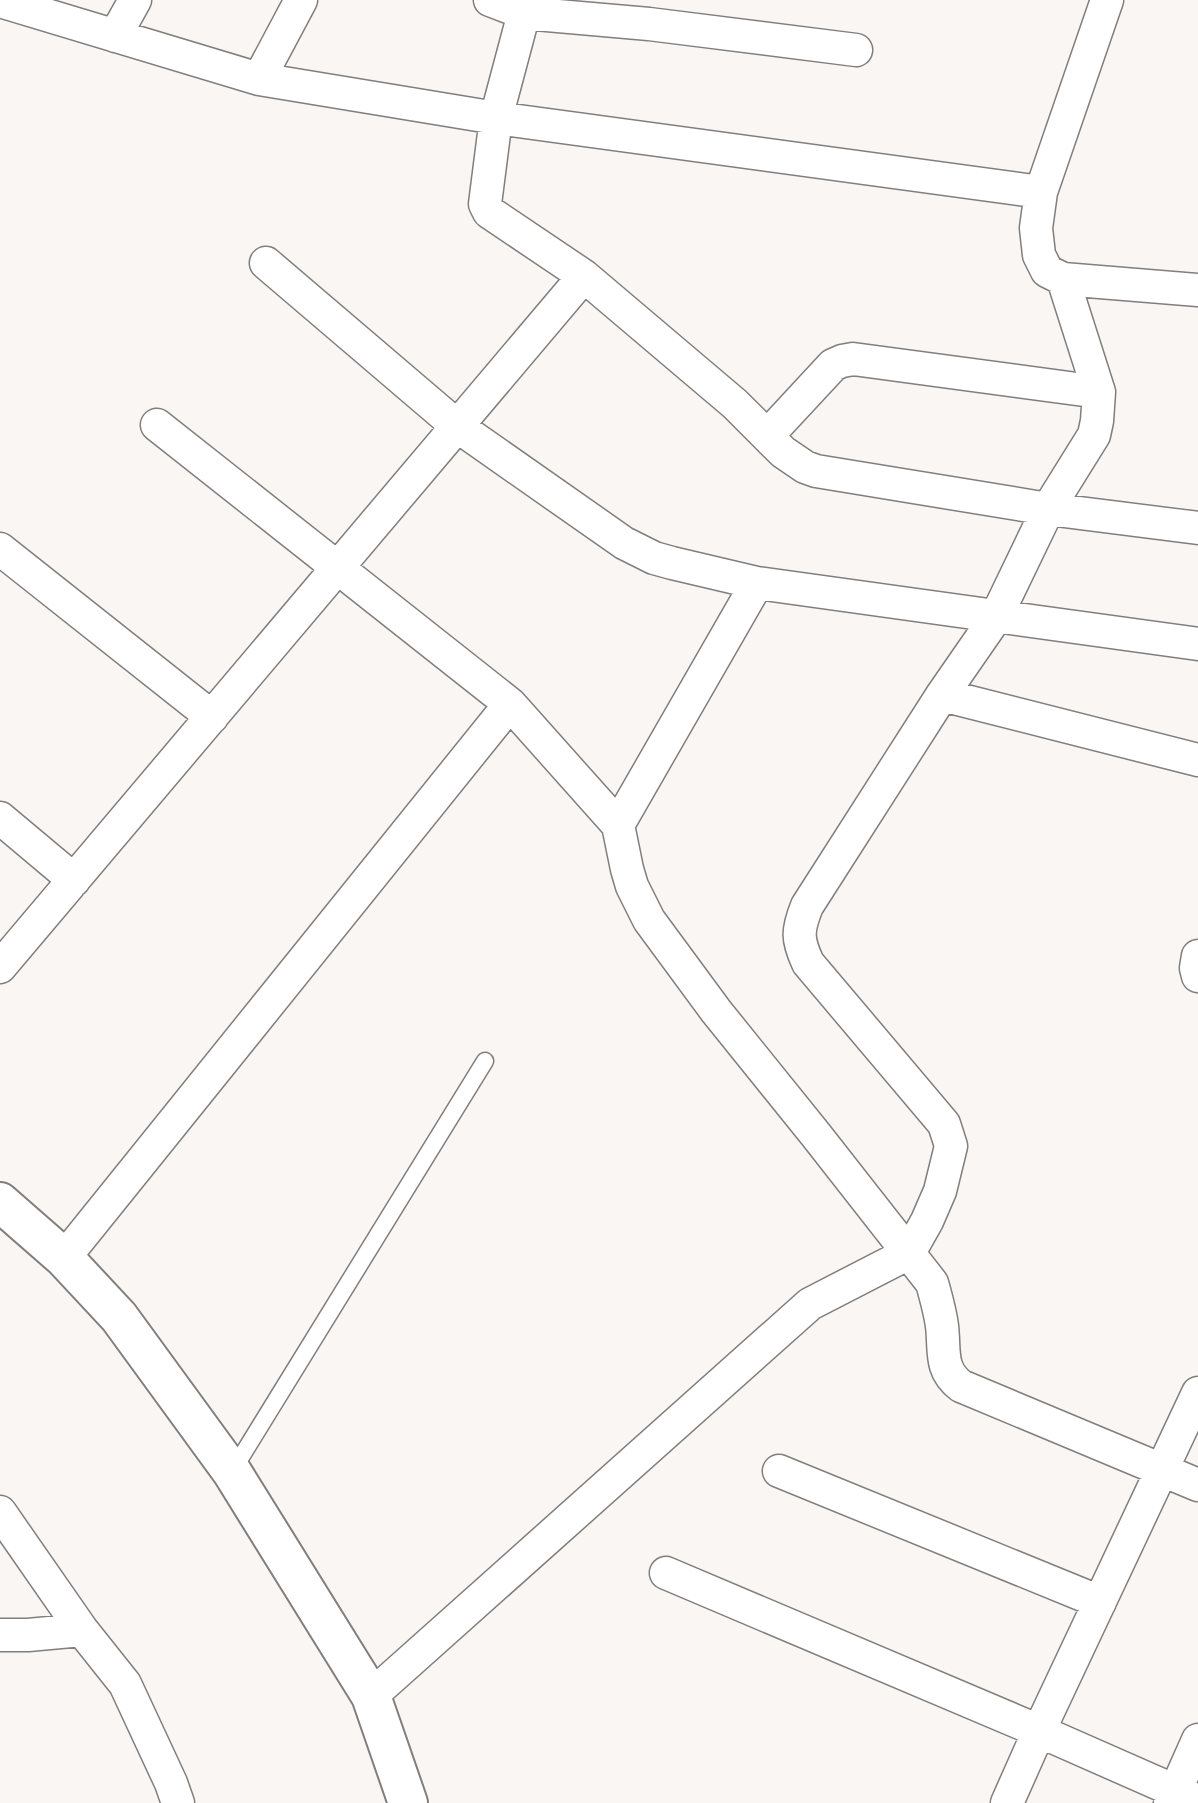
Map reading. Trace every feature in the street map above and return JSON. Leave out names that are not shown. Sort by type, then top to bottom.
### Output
[{"type":"main road","points":[[0,1202],[64,1258],[118,1317],[232,1472],[371,1696],[408,1803]]},
{"type":"street","points":[[116,36],[135,0]]},
{"type":"street","points":[[259,79],[301,0]]},
{"type":"street","points":[[490,0],[524,13],[649,24],[856,50]]},
{"type":"street","points":[[1107,0],[1041,192],[1036,228],[1039,255],[1047,271],[1063,279],[1198,290]]},
{"type":"street","points":[[0,1],[259,79],[496,118],[1041,192]]},
{"type":"street","points":[[524,13],[496,118],[485,204],[489,212],[584,276],[734,404],[783,452],[804,467],[816,471],[1048,509],[1198,528]]},
{"type":"street","points":[[266,263],[457,426],[624,543],[654,558],[757,583],[1198,644]]},
{"type":"street","points":[[0,968],[584,276]]},
{"type":"street","points":[[371,1696],[810,1304],[909,1253],[927,1222],[940,1191],[951,1146],[944,1124],[808,963],[800,944],[800,924],[807,906],[942,695],[996,617],[1048,509],[1094,435],[1099,392],[1063,279]]},
{"type":"street","points":[[767,436],[833,365],[853,359],[1099,392]]},
{"type":"street","points":[[157,425],[510,704],[618,825],[626,869],[649,920],[716,1011],[932,1283],[942,1326],[944,1359],[950,1377],[961,1386],[1198,1485]]},
{"type":"street","points":[[0,549],[212,717]]},
{"type":"street","points":[[618,825],[757,583]]},
{"type":"street","points":[[942,695],[1198,760]]},
{"type":"street","points":[[64,1258],[510,704]]},
{"type":"street","points":[[0,818],[74,880]]},
{"type":"street","points":[[1198,956],[1198,976]]},
{"type":"street","points":[[1007,1803],[1198,1394]]},
{"type":"street","points":[[779,1471],[1100,1602]]},
{"type":"street","points":[[0,1512],[82,1630],[125,1684],[178,1803]]},
{"type":"street","points":[[666,1573],[1039,1731],[1181,1798],[1198,1740]]},
{"type":"street","points":[[0,1635],[82,1630]]},
{"type":"lane","points":[[232,1472],[485,1061]]}]
